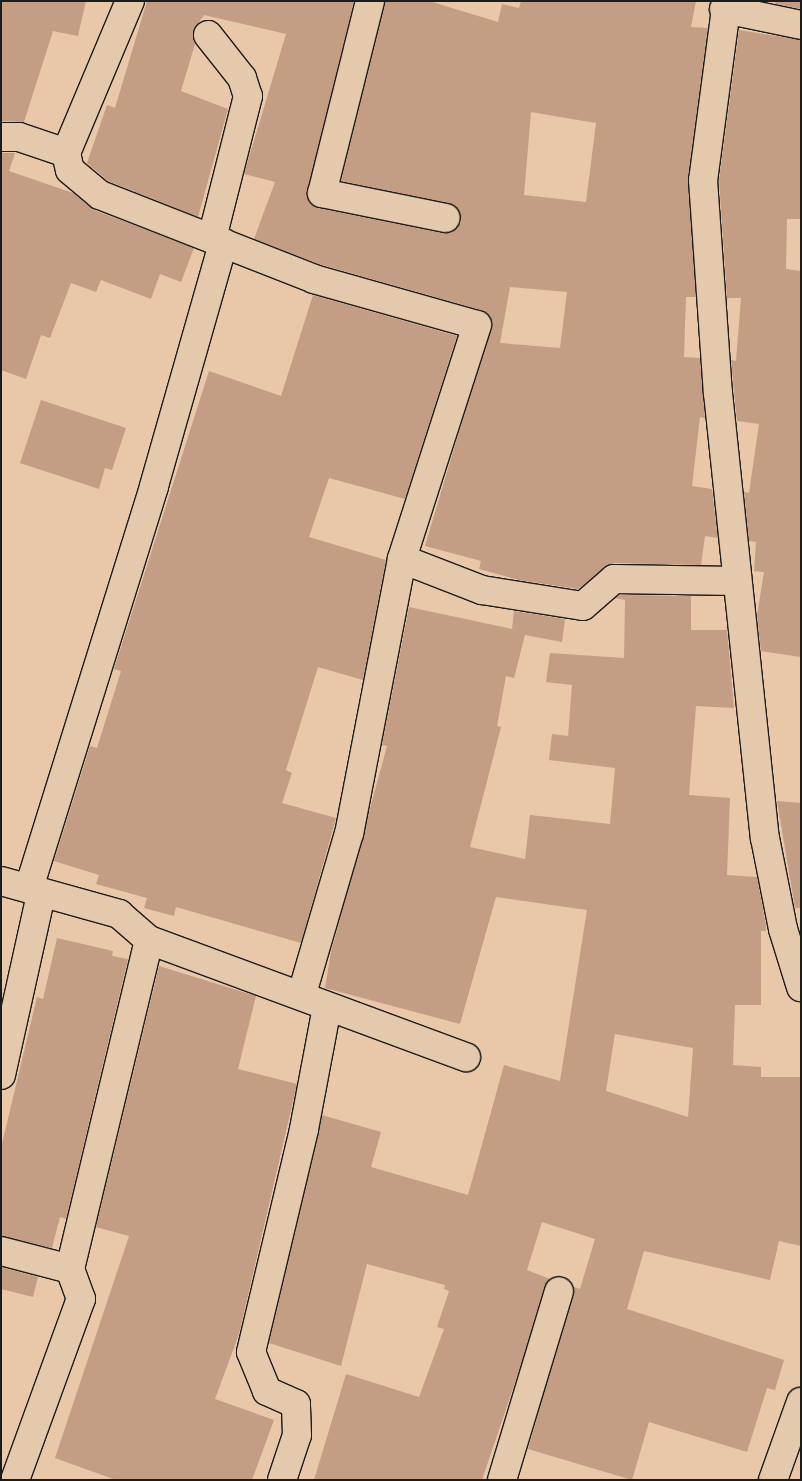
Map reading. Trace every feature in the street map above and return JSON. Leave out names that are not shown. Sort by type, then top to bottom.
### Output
[{"type":"street","points":[[130,1],[66,153],[70,170],[100,195],[314,279],[476,325],[402,559],[349,833],[302,994]]},
{"type":"street","points":[[370,1],[322,194],[446,218]]},
{"type":"street","points":[[801,25],[726,5],[703,180],[735,581],[765,838],[783,929],[801,987]]},
{"type":"street","points":[[1,1075],[35,891],[154,486],[218,240],[248,96],[242,78],[208,35]]},
{"type":"street","points":[[1,137],[19,137],[66,153]]},
{"type":"street","points":[[402,559],[482,590],[583,606],[614,579],[735,581]]},
{"type":"street","points":[[1,881],[119,914],[149,940],[302,994],[327,1007],[394,1027],[466,1057]]},
{"type":"street","points":[[15,1480],[80,1299],[70,1268],[149,940]]},
{"type":"street","points":[[282,1480],[297,1436],[296,1404],[266,1391],[251,1352],[304,1129],[327,1007]]},
{"type":"street","points":[[1,1251],[70,1268]]},
{"type":"street","points":[[502,1480],[559,1291]]},
{"type":"street","points":[[773,1480],[801,1402]]},
{"type":"building","points":[[1,1],[86,1],[78,36],[53,31],[24,122],[1,121]]},
{"type":"building","points":[[147,1],[354,1],[307,198],[319,208],[451,233],[461,222],[456,206],[341,181],[385,1],[429,1],[498,22],[502,4],[519,8],[521,1],[696,1],[691,27],[708,28],[688,178],[696,297],[686,297],[684,357],[700,358],[705,418],[700,417],[692,486],[712,489],[718,538],[705,536],[701,565],[614,563],[578,589],[519,580],[479,569],[481,561],[425,546],[492,321],[481,310],[319,264],[254,239],[275,182],[244,174],[286,34],[204,15],[194,29],[195,44],[181,91],[228,109],[198,217],[108,181],[87,163],[107,105],[115,108]],"holes":[[[531,112],[596,123],[586,202],[524,195]],[[510,287],[567,292],[560,348],[500,343]]]},
{"type":"building","points":[[776,1],[801,1],[801,9],[775,4]]},
{"type":"building","points":[[739,30],[801,40],[800,219],[787,219],[786,269],[801,271],[801,657],[761,651],[757,616],[764,572],[754,571],[756,542],[749,541],[744,492],[749,493],[759,424],[737,421],[734,392],[731,360],[736,361],[741,298],[727,298],[719,180]]},
{"type":"building","points":[[1,153],[15,153],[9,171],[73,193],[94,210],[194,248],[181,282],[160,274],[151,299],[101,280],[96,292],[71,283],[50,338],[41,335],[26,379],[1,370]]},
{"type":"building","points":[[313,295],[457,336],[405,499],[329,478],[309,537],[386,560],[363,680],[318,667],[286,770],[292,773],[282,803],[336,818],[301,943],[176,907],[174,916],[144,908],[147,898],[96,884],[99,875],[54,861],[90,746],[97,748],[121,671],[114,669],[209,371],[281,396]]},
{"type":"building","points":[[41,400],[126,428],[112,470],[105,468],[99,489],[20,463]]},
{"type":"building","points":[[620,595],[691,596],[691,630],[727,630],[734,708],[696,706],[689,795],[730,798],[727,875],[757,877],[766,926],[766,931],[761,931],[761,1005],[735,1005],[733,1065],[761,1067],[761,1077],[801,1077],[801,1246],[779,1241],[770,1280],[644,1251],[627,1309],[784,1360],[775,1390],[767,1388],[747,1452],[649,1422],[632,1480],[528,1449],[574,1287],[580,1289],[595,1239],[542,1222],[527,1270],[550,1279],[482,1480],[314,1480],[346,1374],[419,1397],[444,1329],[437,1327],[449,1291],[444,1289],[445,1285],[367,1264],[341,1366],[269,1343],[322,1115],[381,1132],[371,1167],[468,1195],[504,1065],[560,1081],[587,910],[496,897],[460,1024],[325,988],[331,952],[387,746],[382,745],[409,607],[512,629],[514,611],[565,619],[562,642],[525,635],[514,678],[506,676],[497,726],[501,727],[470,847],[525,859],[530,815],[610,824],[615,768],[549,760],[552,734],[568,736],[572,685],[546,682],[550,653],[624,658],[625,600],[615,598]],"holes":[[[615,1034],[693,1048],[688,1117],[606,1091]]]},
{"type":"building","points":[[777,801],[801,803],[801,908],[795,908]]},
{"type":"building","points":[[57,938],[113,951],[112,956],[128,959],[66,1219],[60,1217],[52,1248],[1,1236],[1,1148],[37,997],[43,999]]},
{"type":"building","points":[[159,966],[256,996],[238,1069],[297,1084],[239,1334],[215,1399],[274,1420],[252,1480],[116,1480],[55,1458],[129,1236],[96,1227]]},
{"type":"building","points":[[1,1267],[38,1277],[33,1297],[1,1289]]}]
